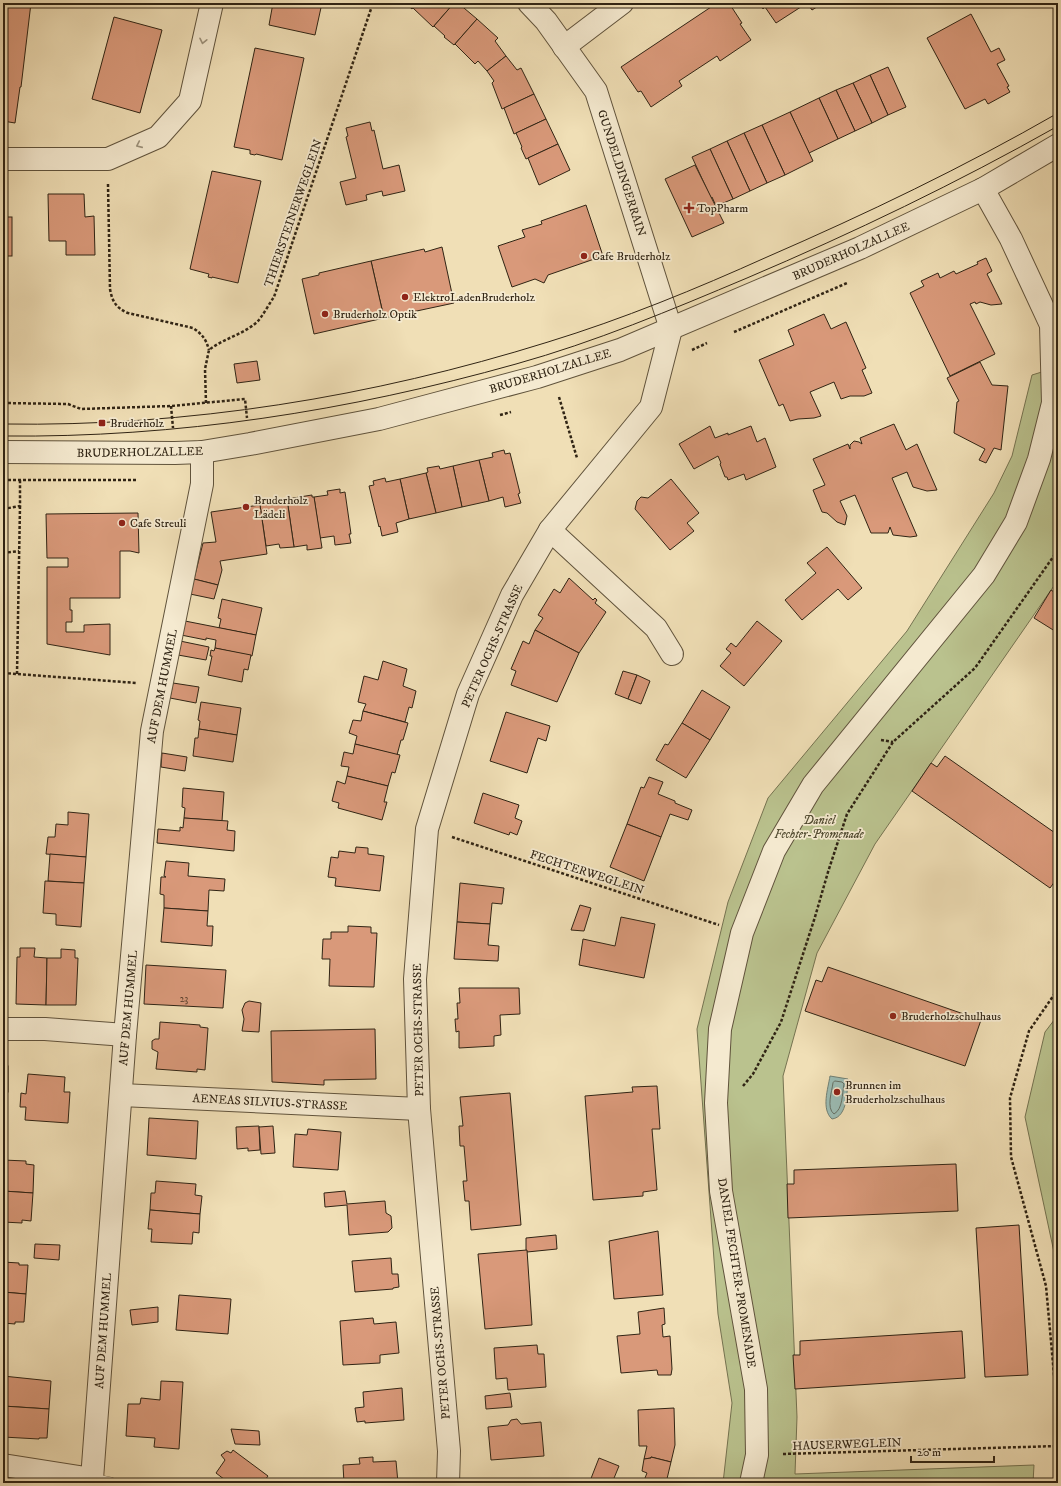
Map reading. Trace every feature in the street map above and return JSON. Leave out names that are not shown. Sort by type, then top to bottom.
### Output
[{"type":"street","points":[[3,158],[108,159],[158,137],[190,101],[212,3]]},
{"type":"street","name":"GUNDELDINGERRAIN","points":[[529,3],[546,21],[596,91],[671,329]]},
{"type":"street","points":[[564,47],[622,3]]},
{"type":"street","name":"BRUDERHOLZALLEE","points":[[11,453],[202,452],[379,419],[537,377],[620,350],[860,248],[983,189],[1058,144]]},
{"type":"street","name":"DANIEL FECHTER-PROMENADE","points":[[751,1483],[757,1455],[756,1389],[721,1191],[716,1103],[720,1029],[742,933],[774,851],[813,784],[984,575],[1016,522],[1039,459],[1053,402],[1051,325],[1012,239],[983,189]]},
{"type":"street","name":"PETER OCHS-STRASSE","points":[[448,1483],[448,1451],[419,1109],[415,979],[427,829],[468,694],[512,595],[550,530],[651,407],[671,329]]},
{"type":"street","name":"AUF DEM HUMMEL","points":[[3,1465],[102,1481],[125,1035],[152,731],[202,484],[202,452]]},
{"type":"street","points":[[550,530],[656,628],[672,654]]},
{"type":"street","points":[[3,1029],[45,1029],[125,1035]]},
{"type":"street","name":"AENEAS SILVIUS-STRASSE","points":[[121,1095],[419,1109]]},
{"type":"path","name":"THIERSTEINERWEGLEIN","points":[[209,350],[217,344],[237,335],[258,321],[274,297],[373,3]]},
{"type":"path","points":[[108,159],[110,289],[114,304],[121,310],[128,313],[193,328],[201,334],[206,341],[209,350],[205,369],[206,403]]},
{"type":"path","points":[[559,397],[586,486]]},
{"type":"path","points":[[3,403],[68,404],[81,409],[171,406],[245,399]]},
{"type":"path","points":[[11,453],[20,506],[16,674]]},
{"type":"path","points":[[3,509],[20,506]]},
{"type":"path","points":[[716,1103],[738,1093],[753,1074],[781,1022],[847,814],[893,742],[975,668],[1058,550]]},
{"type":"path","points":[[3,553],[19,551]]},
{"type":"path","points":[[3,672],[161,685]]},
{"type":"path","name":"FECHTERWEGLEIN","points":[[427,829],[742,933]]},
{"type":"path","points":[[1058,989],[1029,1031],[1010,1098],[1011,1157],[1046,1286],[1058,1419]]},
{"type":"path","name":"HAUSERWEGLEIN","points":[[757,1455],[1058,1446]]},
{"type":"green space","name":"Daniel Fechter-Promenade","points":[[1058,367],[1058,580],[875,844],[817,953],[783,1076],[797,1417],[795,1474],[1034,1465],[1033,1483],[723,1483],[732,1403],[718,1314],[697,1029],[728,902],[768,798],[907,631],[994,493],[1012,456],[1032,375]]},
{"type":"green space","points":[[1058,1015],[1058,1271],[1025,1117],[1045,1032]]},
{"type":"water","name":"Brunnen im Bruderholzschulhaus","points":[[830,1076],[848,1079],[847,1096],[844,1108],[837,1117],[832,1119],[827,1110],[826,1104]]},
{"type":"building","points":[[3,3],[31,3],[15,123],[3,121]]},
{"type":"building","points":[[273,3],[322,3],[315,35],[269,25]]},
{"type":"building","points":[[405,3],[417,3],[412,9]]},
{"type":"building","points":[[417,3],[454,3],[433,27],[413,8]]},
{"type":"building","points":[[454,3],[458,3],[477,19],[454,45],[434,26]]},
{"type":"building","points":[[717,3],[729,3],[742,23],[740,24],[751,40],[720,61],[717,56],[679,81],[682,86],[651,107],[641,91],[638,92],[621,67]]},
{"type":"building","points":[[759,3],[807,3],[776,23],[765,7],[763,9]]},
{"type":"building","points":[[807,3],[823,3],[812,10]]},
{"type":"building","points":[[971,14],[991,52],[999,48],[1005,60],[997,64],[1009,86],[1007,87],[1010,92],[988,104],[985,99],[965,109],[927,38]]},
{"type":"building","points":[[114,17],[162,30],[140,113],[92,99]]},
{"type":"building","points":[[477,19],[498,38],[495,41],[506,56],[487,71],[478,61],[475,64],[455,44]]},
{"type":"building","points":[[255,48],[304,58],[282,160],[250,154],[250,150],[234,147]]},
{"type":"building","points":[[506,56],[517,70],[521,68],[534,94],[502,109],[492,83],[494,81],[487,71]]},
{"type":"building","points":[[888,67],[906,107],[888,115],[870,75]]},
{"type":"building","points":[[870,75],[888,115],[872,123],[853,83]]},
{"type":"building","points":[[853,83],[872,123],[855,131],[836,90]]},
{"type":"building","points":[[836,90],[855,131],[838,139],[819,98]]},
{"type":"building","points":[[534,94],[546,119],[514,134],[504,108]]},
{"type":"building","points":[[819,98],[838,139],[809,153],[790,112]]},
{"type":"building","points":[[790,112],[813,161],[785,175],[762,125]]},
{"type":"building","points":[[546,119],[558,144],[526,159],[516,133]]},
{"type":"building","points":[[370,122],[372,131],[374,130],[383,169],[399,165],[405,191],[383,196],[382,191],[366,195],[367,200],[346,205],[340,182],[356,178],[346,137],[348,136],[346,128]]},
{"type":"building","points":[[762,125],[785,175],[767,183],[744,133]]},
{"type":"building","points":[[744,133],[767,183],[750,191],[727,141]]},
{"type":"building","points":[[727,141],[750,191],[733,199],[710,149]]},
{"type":"building","points":[[558,144],[570,170],[539,185],[528,158]]},
{"type":"building","points":[[710,149],[733,199],[716,206],[692,157]]},
{"type":"building","points":[[695,165],[724,223],[692,237],[665,179]]},
{"type":"building","points":[[212,171],[261,181],[238,283],[208,277],[209,274],[190,269]]},
{"type":"building","points":[[48,194],[84,194],[85,217],[94,216],[95,255],[66,255],[66,241],[49,241]]},
{"type":"building","points":[[586,205],[603,256],[548,275],[544,283],[535,279],[512,287],[498,246],[525,237],[522,230],[542,224],[541,221]]},
{"type":"building","points":[[3,217],[12,217],[12,256],[3,256]]},
{"type":"building","points":[[442,247],[454,303],[384,318],[371,261],[424,249],[425,252]]},
{"type":"building","points":[[986,258],[992,271],[987,274],[1002,304],[991,305],[980,302],[976,304],[975,302],[970,304],[995,354],[950,376],[910,293],[924,286],[921,281],[938,273],[940,278],[954,271],[956,274],[978,264],[977,262]]},
{"type":"building","points":[[371,261],[384,318],[314,334],[302,279],[319,275],[319,273]]},
{"type":"building","points":[[824,314],[831,329],[846,322],[866,368],[862,370],[872,393],[864,396],[850,396],[841,399],[834,382],[810,392],[821,416],[790,421],[783,404],[779,406],[759,360],[794,345],[788,330]]},
{"type":"building","points":[[257,361],[260,380],[237,383],[234,364]]},
{"type":"building","points":[[980,362],[992,385],[1008,386],[1001,450],[994,448],[986,463],[979,460],[985,449],[954,433],[957,402],[959,401],[947,378]]},
{"type":"building","points":[[894,424],[906,450],[917,444],[937,490],[927,491],[913,487],[907,472],[892,478],[917,536],[910,537],[893,535],[890,527],[888,533],[871,533],[855,495],[840,501],[847,516],[845,525],[837,522],[827,513],[822,512],[813,490],[825,485],[813,459],[848,444],[850,449],[850,445],[854,441],[862,444],[860,438]]},
{"type":"building","points":[[710,426],[715,438],[728,433],[728,435],[751,426],[757,442],[765,438],[776,467],[746,480],[744,474],[728,480],[727,477],[725,477],[718,456],[694,469],[679,444]]},
{"type":"building","points":[[504,450],[505,454],[510,453],[521,503],[505,507],[503,497],[489,501],[479,460],[493,457],[492,453]]},
{"type":"building","points":[[479,460],[489,501],[462,507],[453,466]]},
{"type":"building","points":[[439,466],[440,469],[453,466],[462,507],[436,513],[426,473],[428,472],[427,468]]},
{"type":"building","points":[[426,473],[436,513],[409,519],[400,479]]},
{"type":"building","points":[[385,478],[386,482],[400,479],[409,519],[396,523],[398,532],[382,536],[369,486],[374,485],[373,481]]},
{"type":"building","points":[[671,479],[699,513],[687,523],[694,531],[670,550],[635,509],[637,501],[641,497],[648,498]]},
{"type":"building","points":[[340,489],[340,493],[345,492],[351,543],[335,545],[334,536],[320,538],[314,497],[328,495],[327,491]]},
{"type":"building","points":[[312,495],[312,497],[314,497],[322,548],[307,550],[307,545],[294,547],[287,499]]},
{"type":"building","points":[[287,499],[294,547],[280,548],[279,544],[266,546],[260,505],[262,502]]},
{"type":"building","points":[[260,505],[267,554],[220,561],[222,570],[218,585],[194,579],[203,543],[216,542],[211,512]]},
{"type":"building","points":[[138,513],[139,553],[120,551],[120,598],[70,598],[72,622],[66,622],[66,632],[84,632],[84,625],[110,624],[110,655],[47,644],[47,567],[68,567],[68,558],[47,558],[46,514]]},
{"type":"building","points":[[827,547],[862,588],[848,600],[838,589],[802,620],[785,600],[816,573],[807,563]]},
{"type":"building","points":[[569,578],[593,600],[595,598],[597,600],[595,603],[606,612],[579,653],[535,630],[543,618],[538,615],[554,589],[560,593]]},
{"type":"building","points":[[194,579],[218,585],[214,599],[190,594]]},
{"type":"building","points":[[1051,590],[1057,594],[1058,592],[1058,633],[1034,618]]},
{"type":"building","points":[[222,599],[262,608],[256,635],[219,628],[221,619],[218,618]]},
{"type":"building","points":[[185,621],[256,635],[252,656],[215,648],[216,640],[206,638],[206,640],[181,635]]},
{"type":"building","points":[[757,621],[782,641],[744,686],[720,666],[731,653],[726,649],[731,643],[736,647]]},
{"type":"building","points":[[535,630],[579,653],[557,702],[511,685],[516,671],[511,669],[523,641],[529,644]]},
{"type":"building","points":[[180,641],[209,647],[206,660],[178,655]]},
{"type":"building","points":[[215,648],[251,655],[248,670],[244,669],[242,682],[208,675],[212,656],[210,656],[211,650],[214,651]]},
{"type":"building","points":[[383,661],[407,669],[403,686],[416,691],[412,708],[409,707],[405,722],[363,711],[366,704],[358,702],[364,676],[378,680]]},
{"type":"building","points":[[623,671],[637,675],[628,699],[615,694]]},
{"type":"building","points":[[637,675],[650,681],[641,704],[628,699]]},
{"type":"building","points":[[173,683],[199,687],[196,703],[170,698]]},
{"type":"building","points":[[3,685],[7,690],[6,697],[3,699]]},
{"type":"building","points":[[702,690],[730,707],[710,740],[682,723]]},
{"type":"building","points":[[201,702],[241,708],[237,735],[199,729],[200,721],[198,720]]},
{"type":"building","points":[[363,711],[408,723],[397,755],[355,744],[357,736],[349,733],[353,720],[361,721]]},
{"type":"building","points":[[506,712],[550,726],[546,741],[538,738],[527,773],[490,761]]},
{"type":"building","points":[[682,723],[710,740],[686,778],[656,760],[665,744],[668,745]]},
{"type":"building","points":[[199,729],[237,735],[233,762],[193,756],[195,738],[198,738]]},
{"type":"building","points":[[355,744],[400,755],[395,773],[392,772],[388,786],[347,776],[349,767],[341,766],[344,752],[353,754]]},
{"type":"building","points":[[162,753],[187,757],[185,771],[161,767]]},
{"type":"building","points":[[945,756],[1058,835],[1058,877],[1050,888],[912,791],[931,763],[937,767]]},
{"type":"building","points":[[347,776],[388,786],[384,802],[387,802],[382,820],[338,808],[339,803],[332,801],[337,781],[345,784]]},
{"type":"building","points":[[649,777],[663,782],[658,794],[692,810],[688,820],[670,814],[661,837],[627,824],[641,787],[644,788]]},
{"type":"building","points":[[183,788],[224,792],[222,821],[184,818],[185,808],[182,807]]},
{"type":"building","points":[[483,793],[519,805],[515,818],[522,821],[517,835],[510,832],[509,835],[474,823]]},
{"type":"building","points":[[68,812],[89,814],[86,857],[46,854],[48,837],[55,837],[56,824],[68,825]]},
{"type":"building","points":[[184,818],[228,821],[227,830],[235,831],[234,851],[157,843],[158,829],[180,831],[180,827],[183,828]]},
{"type":"building","points":[[627,824],[661,837],[644,881],[610,867]]},
{"type":"building","points":[[356,847],[368,848],[368,854],[384,856],[380,891],[335,886],[336,878],[328,877],[331,857],[338,858],[339,851],[355,853]]},
{"type":"building","points":[[50,854],[86,857],[84,883],[48,881]]},
{"type":"building","points":[[166,861],[189,863],[188,876],[225,879],[224,891],[209,890],[208,911],[164,908],[164,895],[160,894],[161,877],[166,877],[164,876]]},
{"type":"building","points":[[45,881],[84,883],[81,927],[56,925],[56,914],[43,913]]},
{"type":"building","points":[[460,883],[504,888],[502,904],[492,903],[490,924],[457,922]]},
{"type":"building","points":[[580,905],[591,908],[584,931],[571,930]]},
{"type":"building","points":[[164,908],[208,911],[207,926],[213,926],[212,946],[161,942]]},
{"type":"building","points":[[621,917],[655,924],[644,978],[579,965],[583,939],[615,946]]},
{"type":"building","points":[[457,922],[490,924],[488,945],[499,946],[498,961],[454,959]]},
{"type":"building","points":[[348,926],[371,927],[371,933],[377,933],[374,987],[329,986],[330,959],[322,959],[323,939],[331,939],[331,932],[348,932]]},
{"type":"building","points":[[20,948],[35,948],[34,957],[47,958],[46,1005],[16,1004],[17,957],[20,957]]},
{"type":"building","points":[[61,949],[75,950],[75,958],[78,958],[76,1005],[46,1005],[47,958],[61,958]]},
{"type":"building","points":[[146,965],[226,970],[223,1008],[144,1004]]},
{"type":"building","name":"Bruderholzschulhaus","points":[[828,967],[981,1020],[965,1066],[805,1011],[816,980],[822,982]]},
{"type":"building","points":[[459,988],[519,988],[520,1014],[500,1015],[501,1035],[494,1036],[494,1046],[459,1048],[459,1031],[456,1032],[455,1019],[458,1019],[457,1003],[460,1003]]},
{"type":"building","points":[[249,1001],[261,1003],[259,1032],[242,1031],[244,1019],[242,1010],[245,1003]]},
{"type":"building","points":[[160,1022],[200,1025],[200,1027],[208,1028],[205,1070],[197,1069],[197,1072],[156,1069],[158,1052],[152,1049],[152,1041],[159,1039]]},
{"type":"building","points":[[375,1029],[376,1079],[324,1080],[324,1085],[272,1082],[271,1031]]},
{"type":"building","points":[[3,1066],[8,1066],[8,1092],[3,1092]]},
{"type":"building","points":[[28,1074],[65,1077],[64,1092],[70,1092],[68,1123],[25,1120],[26,1107],[20,1107],[21,1093],[26,1094]]},
{"type":"building","points":[[657,1086],[660,1129],[652,1129],[657,1190],[643,1192],[643,1196],[593,1200],[585,1096],[633,1092],[632,1087]]},
{"type":"building","points":[[510,1093],[521,1225],[471,1230],[469,1201],[465,1201],[463,1181],[467,1181],[464,1146],[460,1146],[459,1126],[463,1126],[460,1097]]},
{"type":"building","points":[[149,1118],[198,1121],[196,1159],[147,1155]]},
{"type":"building","points":[[259,1126],[260,1150],[248,1151],[248,1148],[237,1149],[236,1127]]},
{"type":"building","points":[[273,1126],[275,1153],[261,1154],[259,1127]]},
{"type":"building","points":[[308,1129],[341,1132],[338,1170],[293,1167],[295,1134],[307,1135]]},
{"type":"building","points":[[3,1160],[26,1161],[26,1164],[34,1165],[33,1193],[3,1191]]},
{"type":"building","points":[[956,1164],[958,1211],[788,1218],[787,1184],[794,1184],[794,1170]]},
{"type":"building","points":[[156,1181],[196,1184],[195,1195],[202,1196],[200,1214],[150,1210],[151,1193],[155,1193]]},
{"type":"building","points":[[3,1191],[33,1193],[31,1221],[22,1220],[22,1223],[3,1222]]},
{"type":"building","points":[[345,1191],[347,1204],[385,1201],[386,1213],[391,1216],[392,1228],[388,1232],[349,1235],[347,1205],[325,1207],[324,1193]]},
{"type":"building","points":[[150,1210],[200,1214],[199,1233],[193,1232],[192,1244],[151,1242],[152,1229],[148,1229]]},
{"type":"building","points":[[1019,1225],[1028,1375],[985,1377],[976,1228]]},
{"type":"building","points":[[658,1231],[663,1295],[614,1299],[609,1241]]},
{"type":"building","points":[[556,1235],[557,1249],[527,1252],[526,1238]]},
{"type":"building","points":[[35,1244],[60,1245],[59,1260],[34,1258]]},
{"type":"building","points":[[527,1250],[532,1325],[485,1329],[478,1254]]},
{"type":"building","points":[[391,1258],[392,1274],[398,1274],[399,1287],[393,1289],[355,1292],[352,1261]]},
{"type":"building","points":[[3,1262],[28,1265],[26,1294],[3,1292]]},
{"type":"building","points":[[3,1292],[26,1294],[24,1322],[15,1322],[15,1324],[3,1323]]},
{"type":"building","points":[[179,1295],[231,1299],[228,1334],[176,1330]]},
{"type":"building","points":[[158,1307],[158,1322],[132,1325],[130,1310]]},
{"type":"building","points":[[664,1308],[665,1324],[662,1325],[663,1337],[670,1336],[671,1375],[658,1375],[657,1370],[621,1373],[617,1336],[640,1334],[638,1312]]},
{"type":"building","points":[[373,1318],[374,1324],[396,1322],[399,1353],[380,1355],[380,1363],[343,1365],[340,1321]]},
{"type":"building","points":[[962,1331],[965,1378],[795,1389],[793,1355],[800,1355],[800,1341]]},
{"type":"building","points":[[537,1345],[538,1354],[544,1354],[546,1387],[508,1390],[507,1378],[496,1379],[494,1348]]},
{"type":"building","points":[[3,1376],[51,1381],[49,1409],[3,1406]]},
{"type":"building","points":[[161,1381],[183,1382],[179,1449],[154,1447],[155,1438],[126,1436],[128,1404],[140,1404],[141,1398],[160,1400]]},
{"type":"building","points":[[402,1388],[404,1420],[365,1423],[365,1421],[357,1422],[355,1408],[364,1407],[363,1392]]},
{"type":"building","points":[[510,1393],[512,1407],[486,1409],[485,1396]]},
{"type":"building","points":[[3,1406],[49,1409],[47,1438],[3,1437]]},
{"type":"building","points":[[674,1408],[675,1445],[671,1462],[651,1457],[644,1459],[647,1446],[639,1446],[638,1410]]},
{"type":"building","points":[[517,1419],[521,1424],[541,1422],[544,1456],[491,1460],[488,1427],[508,1425],[511,1420]]},
{"type":"building","points":[[231,1429],[259,1431],[260,1445],[235,1444]]},
{"type":"building","points":[[233,1450],[268,1476],[263,1483],[229,1483],[216,1473],[225,1460],[221,1455],[227,1451],[231,1453]]},
{"type":"building","points":[[373,1457],[373,1462],[396,1461],[398,1483],[344,1483],[343,1465],[360,1464],[359,1458]]},
{"type":"building","points":[[651,1457],[671,1462],[666,1483],[643,1483],[647,1473],[642,1471],[644,1459]]},
{"type":"building","points":[[599,1458],[619,1466],[612,1483],[595,1483],[590,1481]]},
{"type":"tram line","points":[[3,424],[72,424],[141,420],[210,414],[279,405],[347,393],[415,378],[548,342],[604,324],[659,303],[804,241],[951,171],[1058,113]]},
{"type":"tram line","points":[[3,436],[133,432],[262,418],[326,408],[390,395],[453,381],[516,364],[575,346],[633,325],[787,261],[943,187],[1058,126]]},
{"type":"place","name":"TopPharm","points":[[689,208]]},
{"type":"place","name":"Cafe Bruderholz","points":[[584,256]]},
{"type":"place","name":"ElektroLadenBruderholz","points":[[405,297]]},
{"type":"place","name":"Bruderholz Optik","points":[[325,314]]},
{"type":"place","name":"Bruderholz","points":[[102,423]]},
{"type":"place","name":"Bruderholz Lädeli","points":[[246,507]]},
{"type":"place","name":"Cafe Streuli","points":[[122,523]]},
{"type":"place","name":"Bruderholzschulhaus","points":[[893,1016]]},
{"type":"place","name":"Brunnen im Bruderholzschulhaus","points":[[837,1092]]}]
